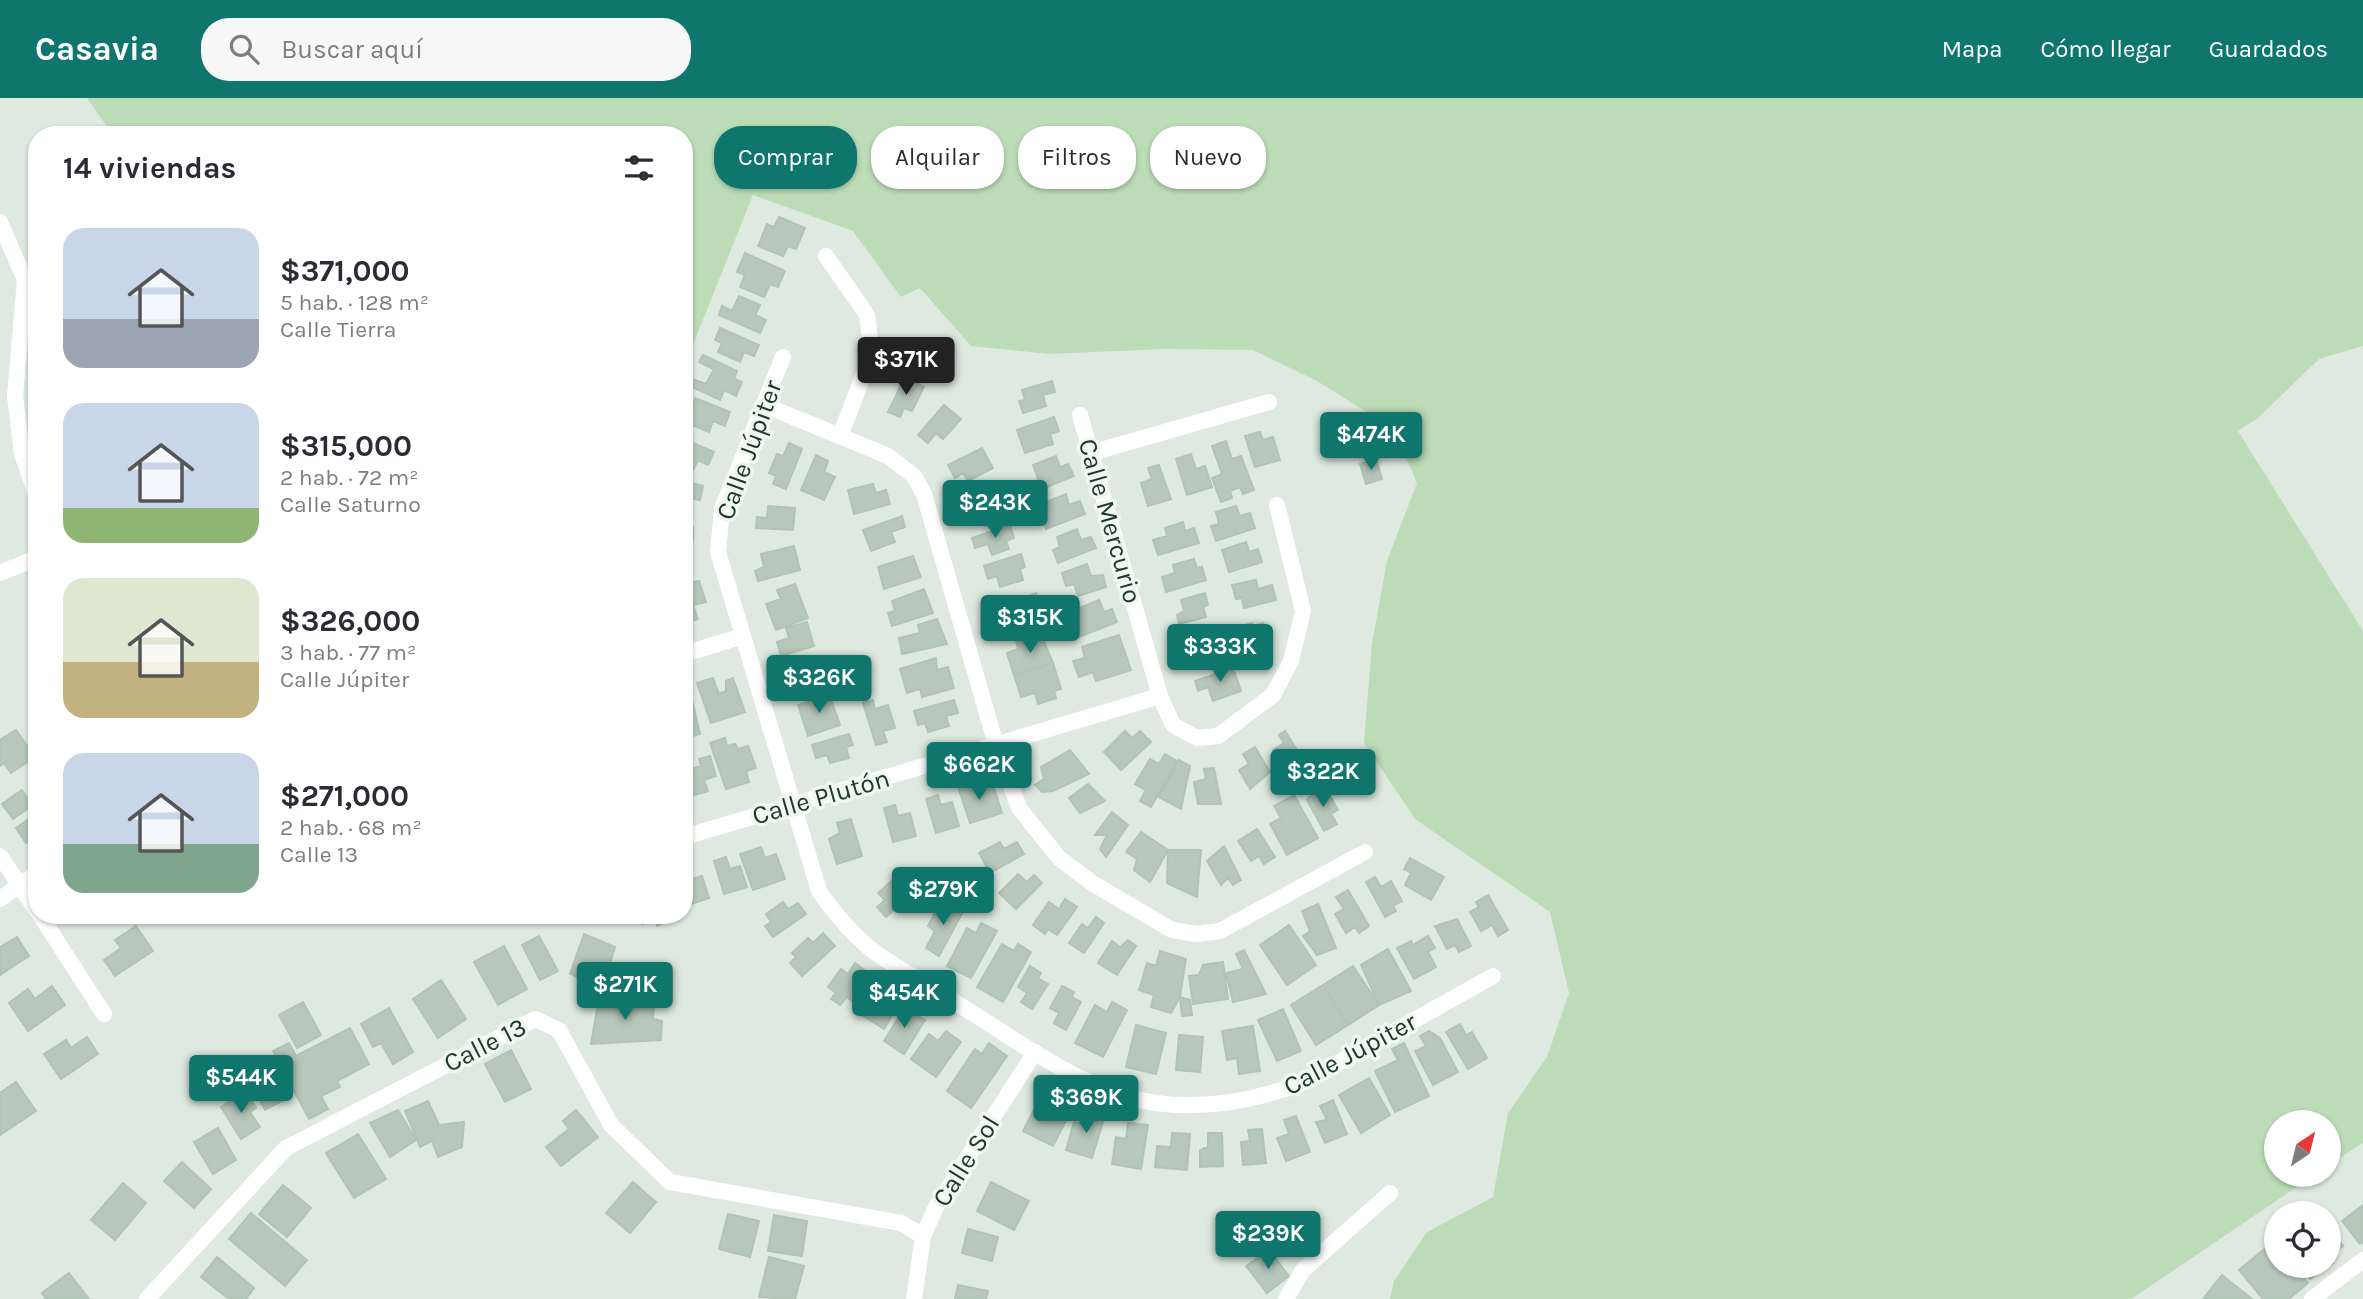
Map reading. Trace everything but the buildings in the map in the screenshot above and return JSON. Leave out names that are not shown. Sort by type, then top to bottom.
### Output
[{"type":"street","points":[[0,222],[25,280],[8,373],[22,454],[28,471]]},
{"type":"street","points":[[826,256],[867,315],[872,353],[840,436]]},
{"type":"street","name":"Calle Júpiter","points":[[783,357],[722,509],[718,552],[819,891],[839,919],[875,952],[1035,1052],[1098,1086],[1155,1102],[1231,1104],[1276,1093],[1306,1081],[1493,976]]},
{"type":"street","points":[[1091,453],[1269,402]]},
{"type":"street","points":[[764,405],[888,456],[914,476],[924,494],[996,745],[1019,808],[1059,858],[1092,883],[1172,930],[1197,934],[1220,930],[1365,852]]},
{"type":"street","name":"Calle Mercurio","points":[[1080,415],[1160,696],[1173,725],[1197,738],[1218,736],[1273,695],[1292,661],[1303,611],[1277,505]]},
{"type":"street","points":[[0,573],[28,562]]},
{"type":"street","points":[[693,651],[743,636]]},
{"type":"street","name":"Calle Plutón","points":[[693,834],[1160,696]]},
{"type":"street","points":[[0,856],[28,897]]},
{"type":"street","points":[[0,899],[28,879]]},
{"type":"street","points":[[45,924],[104,1014]]},
{"type":"street","name":"Calle 13","points":[[147,1299],[286,1149],[535,1019],[559,1030],[611,1125],[670,1182],[901,1223],[923,1236]]},
{"type":"street","name":"Calle Sol","points":[[923,1236],[936,1207],[1035,1052]]},
{"type":"street","points":[[1286,1299],[1303,1270],[1391,1193]]},
{"type":"street","points":[[914,1299],[923,1236]]},
{"type":"street","points":[[2320,1297],[2363,1260]]},
{"type":"green space","points":[[87,98],[2363,98],[2363,346],[2319,359],[2258,418],[2238,431],[2363,631],[2363,1143],[2342,1157],[2342,1110],[2264,1110],[2264,1187],[2297,1187],[2276,1201],[2264,1201],[2264,1209],[2131,1299],[1390,1299],[1394,1281],[1427,1232],[1493,1197],[1508,1113],[1547,1057],[1569,993],[1550,912],[1415,819],[1364,743],[1372,643],[1387,561],[1417,483],[1394,429],[1317,381],[1253,350],[1164,349],[1049,354],[971,346],[920,288],[901,297],[853,231],[753,195],[693,345],[693,126],[107,126]]}]
